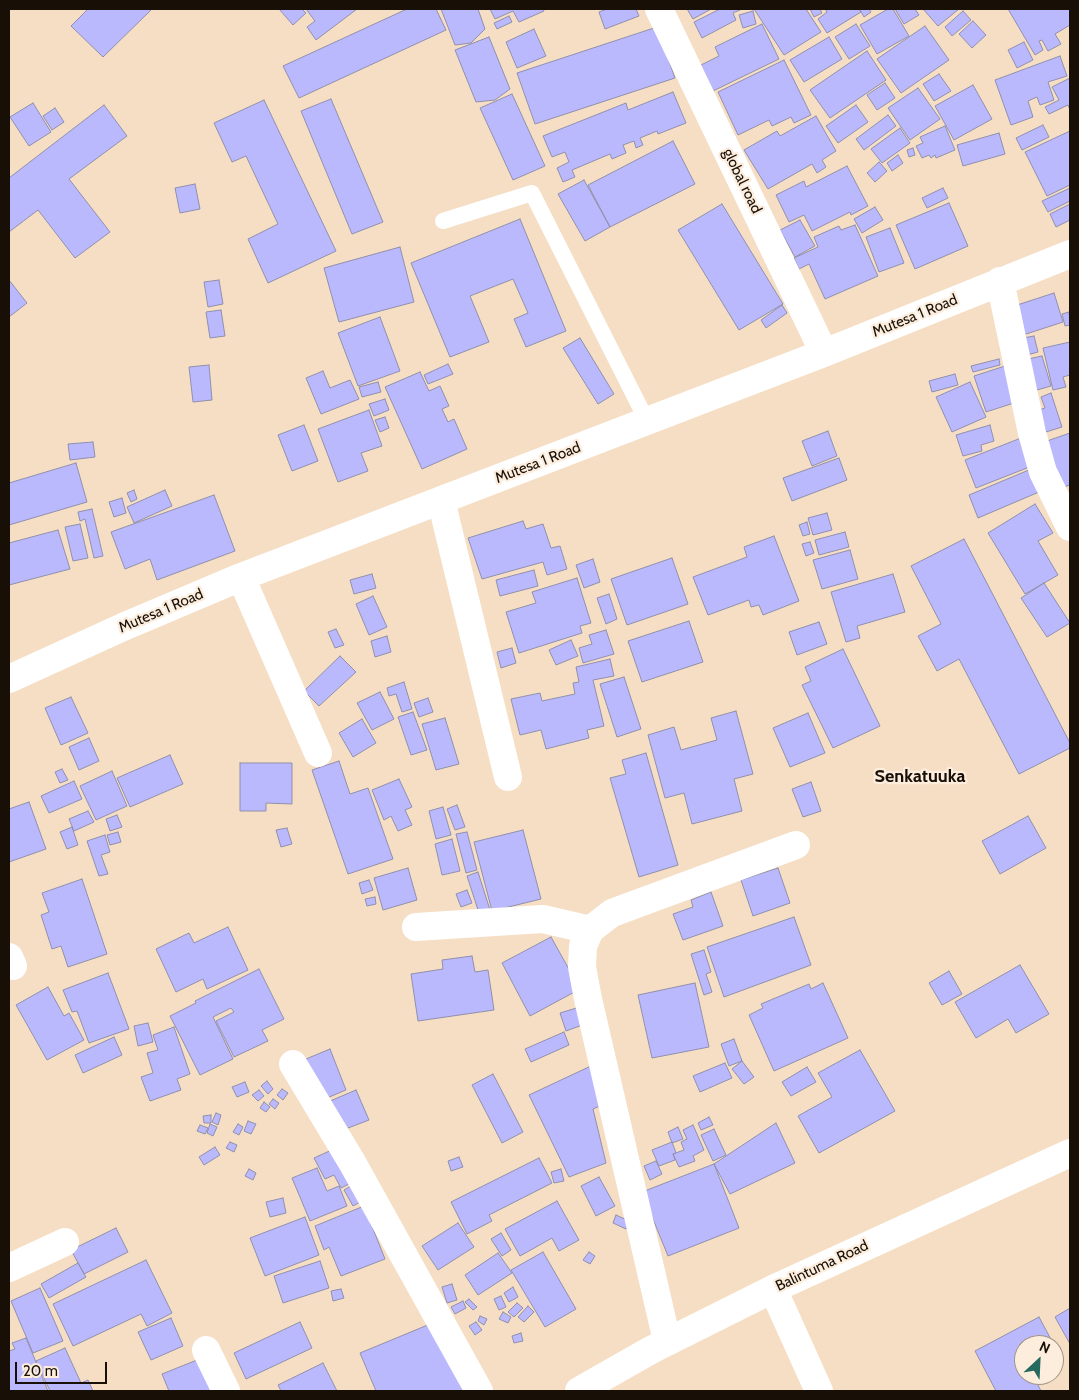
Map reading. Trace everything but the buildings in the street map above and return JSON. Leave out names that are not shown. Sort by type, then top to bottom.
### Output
[{"type":"street","name":"global road","points":[[659,9],[824,353]]},
{"type":"street","name":"Mutesa 1 Road","points":[[9,679],[122,627],[241,576],[824,353],[1070,254]]},
{"type":"street","points":[[1000,281],[1032,433],[1043,472],[1070,527]]},
{"type":"street","points":[[441,500],[508,777]]},
{"type":"street","points":[[241,576],[318,754]]},
{"type":"street","points":[[667,1341],[588,999],[582,967],[583,946],[590,930],[612,913],[796,845]]},
{"type":"street","points":[[416,927],[543,919],[590,930]]},
{"type":"street","points":[[293,1064],[353,1164],[479,1391]]},
{"type":"street","name":"Balintuma Road","points":[[579,1391],[667,1341],[773,1289],[1070,1154]]},
{"type":"street","points":[[9,1268],[66,1242]]},
{"type":"street","points":[[773,1289],[819,1391]]},
{"type":"street","points":[[206,1350],[226,1391]]},
{"type":"lane","points":[[442,221],[532,193],[647,421]]},
{"type":"district","name":"Senkatuuka","points":[[920,777]]}]
